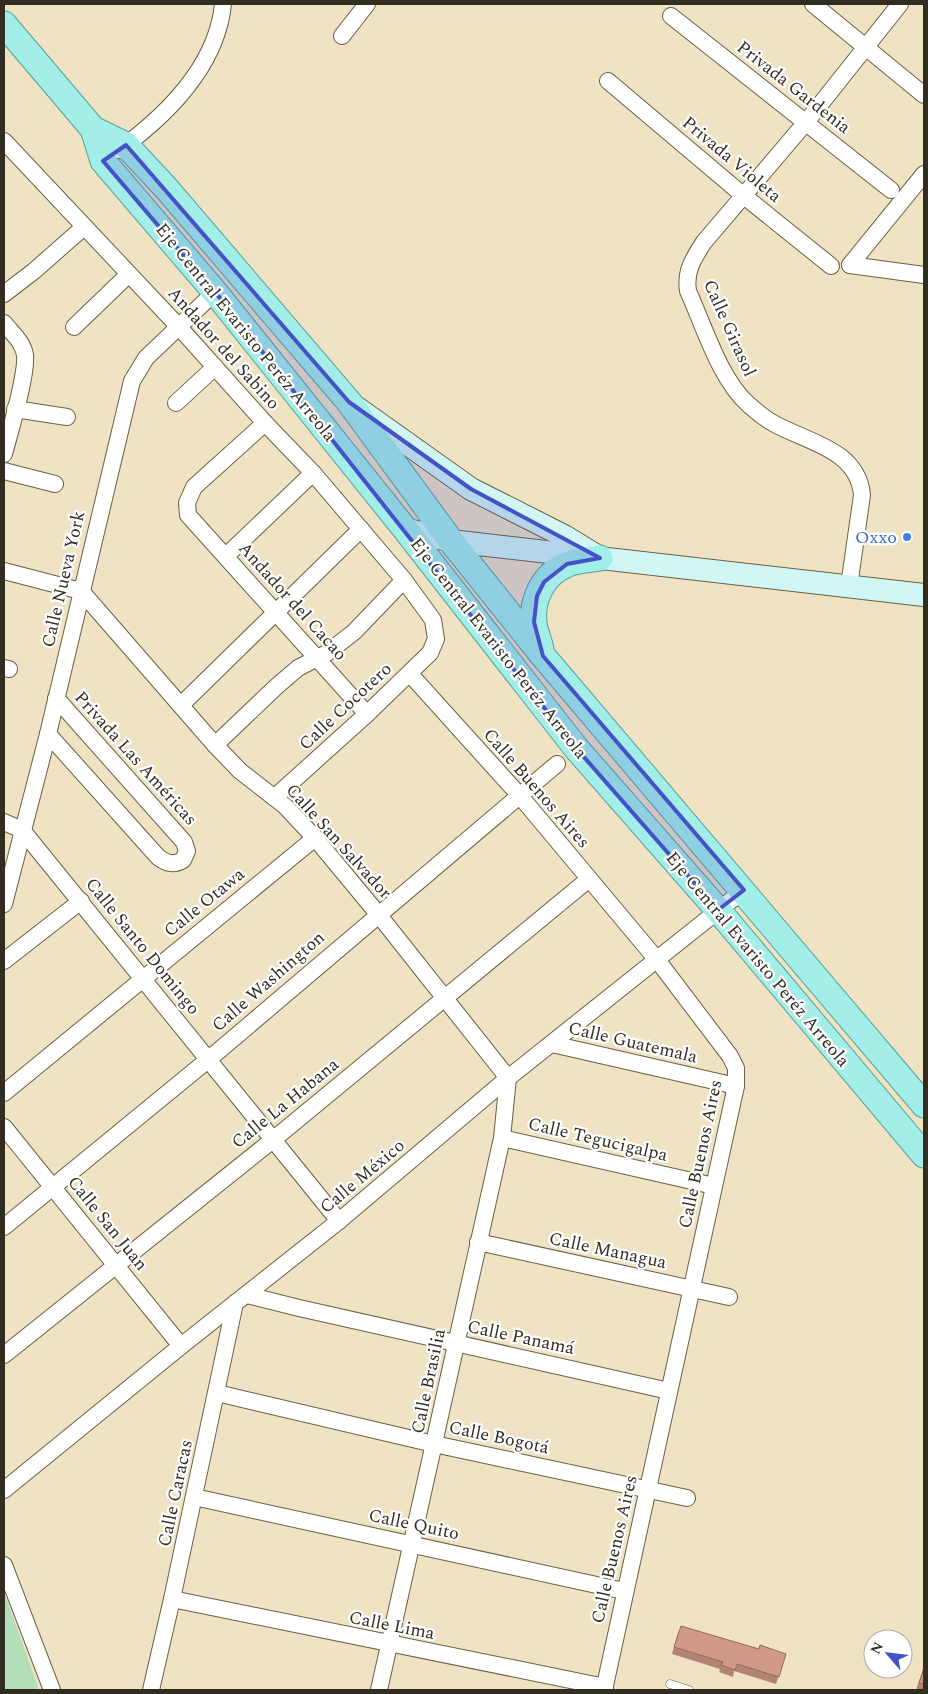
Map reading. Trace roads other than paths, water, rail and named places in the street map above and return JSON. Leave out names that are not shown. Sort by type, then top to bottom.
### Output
[{"type":"main road","name":"Eje Central Evaristo Peréz Arreola","points":[[4,24],[93,128],[126,145],[166,188],[348,402],[451,541],[543,656],[744,890],[922,1102]]},
{"type":"main road","name":"Eje Central Evaristo Peréz Arreola","points":[[93,128],[103,161],[216,292],[576,748],[718,910],[924,1155]]},
{"type":"main road","points":[[348,402],[471,489],[564,536],[600,558]]},
{"type":"main road","points":[[405,529],[451,541],[924,595]]},
{"type":"main road","points":[[543,656],[534,622],[537,596],[544,582],[553,572],[567,564],[600,558]]},
{"type":"main road","points":[[895,1120],[922,1102]]},
{"type":"street","points":[[103,161],[126,145],[168,110],[185,90],[213,42],[222,19],[223,4]]},
{"type":"street","points":[[342,36],[368,4]]},
{"type":"street","points":[[813,4],[924,95]]},
{"type":"street","name":"Calle Girasol","points":[[849,586],[862,495],[861,485],[856,474],[837,453],[773,423],[746,403],[726,376],[688,291],[686,278],[693,260],[704,242],[807,121],[900,4]]},
{"type":"street","name":"Privada Gardenia","points":[[671,16],[807,121],[891,190]]},
{"type":"street","name":"Privada Violeta","points":[[608,81],[744,196],[831,266]]},
{"type":"street","name":"Andador del Sabino","points":[[4,141],[179,327],[264,424],[313,473],[404,580],[433,620],[436,639]]},
{"type":"street","points":[[924,174],[850,266],[924,275]]},
{"type":"street","points":[[4,294],[34,272],[84,227]]},
{"type":"street","points":[[74,327],[129,274]]},
{"type":"street","name":"Calle Nueva York","points":[[4,904],[48,734],[132,381],[146,358],[216,292]]},
{"type":"street","points":[[4,324],[18,340],[25,355],[4,454]]},
{"type":"street","points":[[176,403],[215,367]]},
{"type":"street","points":[[15,409],[67,417]]},
{"type":"street","name":"Andador del Cacao","points":[[264,424],[194,487],[188,503],[188,515],[367,714]]},
{"type":"street","points":[[4,471],[55,484]]},
{"type":"street","points":[[226,556],[313,473]]},
{"type":"street","points":[[181,705],[361,529]]},
{"type":"street","points":[[4,571],[81,591]]},
{"type":"street","points":[[215,745],[277,686],[316,657],[327,653],[354,632],[404,580]]},
{"type":"street","name":"Calle San Salvador","points":[[81,591],[215,745],[240,771],[275,797],[315,838],[445,997],[508,1078]]},
{"type":"street","name":"Calle Cocotero","points":[[275,797],[410,674],[430,653],[436,639]]},
{"type":"street","name":"Calle Buenos Aires","points":[[410,674],[520,796],[658,961],[730,1056],[736,1068],[736,1086],[604,1689]]},
{"type":"street","name":"Privada Las Américas","points":[[48,734],[158,857],[165,862],[173,864],[183,860],[187,852],[184,842],[56,698]]},
{"type":"street","name":"Calle Washington","points":[[4,1226],[209,1059],[557,764]]},
{"type":"street","name":"Calle Santo Domingo","points":[[4,822],[22,830],[340,1221]]},
{"type":"street","name":"Calle Otawa","points":[[4,1093],[143,977],[315,838]]},
{"type":"street","name":"Calle La Habana","points":[[4,1355],[274,1139],[589,879]]},
{"type":"street","name":"Calle México","points":[[4,1490],[181,1346],[340,1221],[508,1078],[658,961],[744,890]]},
{"type":"street","points":[[4,961],[81,901]]},
{"type":"street","name":"Calle Guatemala","points":[[552,1044],[736,1086]]},
{"type":"street","name":"Calle Brasilia","points":[[379,1690],[502,1138],[508,1078]]},
{"type":"street","name":"Calle San Juan","points":[[4,1127],[181,1346]]},
{"type":"street","name":"Calle Tegucigalpa","points":[[502,1138],[714,1186]]},
{"type":"street","name":"Calle Managua","points":[[478,1242],[729,1297]]},
{"type":"street","name":"Calle Panamá","points":[[241,1299],[456,1343],[670,1391]]},
{"type":"street","name":"Calle Caracas","points":[[151,1690],[217,1393],[241,1299]]},
{"type":"street","name":"Calle Bogotá","points":[[217,1393],[434,1444],[686,1498]]},
{"type":"street","name":"Calle Quito","points":[[194,1496],[624,1591]]},
{"type":"street","points":[[4,1564],[52,1690]]},
{"type":"street","name":"Calle Lima","points":[[172,1599],[604,1689]]},
{"type":"lane","points":[[670,1684],[690,1690]]},
{"type":"place","name":"Oxxo","points":[[907,537]]}]
